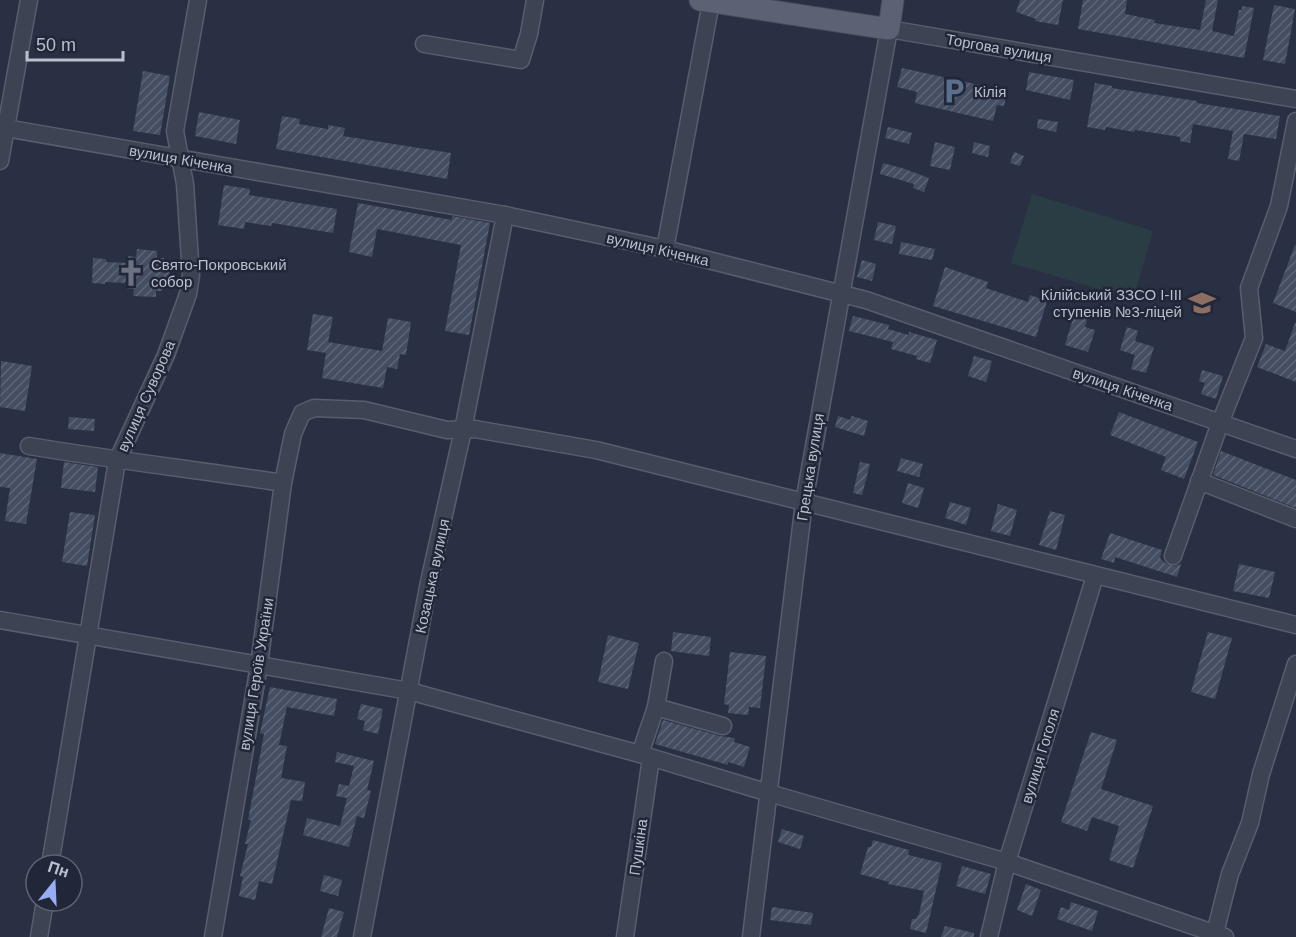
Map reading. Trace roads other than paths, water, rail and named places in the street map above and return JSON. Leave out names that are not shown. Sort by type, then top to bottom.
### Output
[{"type":"main road","name":"Грецька вулиця","points":[[889,29],[893,0]]},
{"type":"main road","name":"Торгова вулиця","points":[[706,1],[889,29]]},
{"type":"street","points":[[0,161],[3,127],[29,0]]},
{"type":"street","name":"вулиця Суворова","points":[[52,853],[117,461],[166,355],[188,294],[191,275],[185,184],[175,131],[198,0]]},
{"type":"street","points":[[424,44],[521,60],[529,34],[535,0]]},
{"type":"street","points":[[665,249],[706,1]]},
{"type":"street","name":"Торгова вулиця","points":[[889,29],[1296,99]]},
{"type":"street","name":"Грецька вулиця","points":[[751,937],[804,502],[889,29]]},
{"type":"street","points":[[1173,556],[1220,423],[1254,338],[1249,288],[1279,206],[1296,121]]},
{"type":"street","name":"вулиця Кіченка","points":[[3,127],[505,215],[665,249],[866,300],[1296,449]]},
{"type":"street","name":"Козацька вулиця","points":[[362,937],[429,582],[463,430],[505,215]]},
{"type":"street","name":"вулиця Героїв України","points":[[213,937],[259,665],[283,483],[293,434],[302,413],[315,408],[364,410],[447,430],[463,430]]},
{"type":"street","points":[[463,430],[475,429],[596,450],[1296,625]]},
{"type":"street","points":[[29,446],[117,461],[167,465],[283,483]]},
{"type":"street","points":[[1199,482],[1296,519]]},
{"type":"street","name":"вулиця Гоголя","points":[[989,937],[1007,862],[1095,576]]},
{"type":"street","points":[[0,620],[409,691],[645,756],[1007,862],[1220,935],[1230,874],[1250,823],[1261,774],[1296,664]]},
{"type":"street","name":"Пушкіна","points":[[625,937],[645,756],[664,661]]},
{"type":"street","points":[[656,707],[723,726]]},
{"type":"street","points":[[39,937],[43,913]]},
{"type":"place","name":"Кілія","points":[[954,91]]},
{"type":"place","name":"Свято-Покровський собор","points":[[131,273]]},
{"type":"place","name":"Кілійський ЗЗСО І-ІІІ ступенів №3-ліцей","points":[[1202,303]]}]
